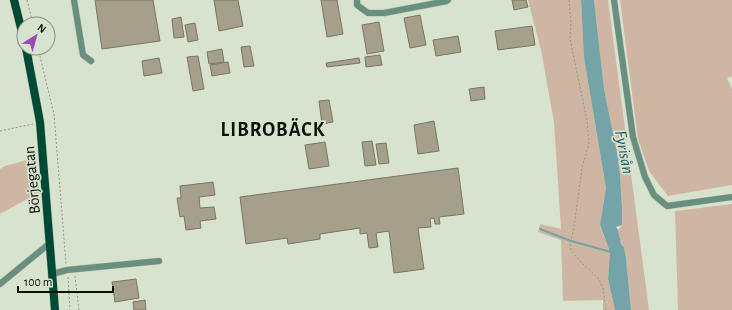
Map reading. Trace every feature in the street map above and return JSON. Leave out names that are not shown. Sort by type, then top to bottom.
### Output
[{"type":"main road","points":[[14,0],[18,16]]},
{"type":"main road","name":"Börjegatan","points":[[28,56],[40,122],[55,310]]},
{"type":"street","points":[[74,0],[83,55],[91,61]]},
{"type":"street","points":[[357,0],[357,5],[368,13],[384,13],[447,2],[448,0]]},
{"type":"street","points":[[614,0],[633,137],[645,177],[654,195],[667,206],[732,197]]},
{"type":"street","points":[[0,284],[50,243]]},
{"type":"street","points":[[52,274],[67,270],[160,261]]},
{"type":"path","points":[[27,0],[31,16]]},
{"type":"path","points":[[569,0],[571,22],[570,39],[587,120],[589,143],[582,168],[570,245],[571,250],[582,263],[598,278],[603,288],[606,310]]},
{"type":"path","points":[[40,56],[54,114],[70,310]]},
{"type":"path","points":[[0,131],[40,122]]},
{"type":"path","points":[[74,270],[79,310]]},
{"type":"shaded area","points":[[528,0],[581,0],[584,58],[606,188],[600,226],[610,252],[608,279],[615,310],[603,310],[603,300],[563,301],[561,240],[538,232],[540,224],[561,229],[554,122],[541,50]]},
{"type":"shaded area","points":[[594,0],[608,0],[649,310],[631,310],[626,258],[618,230],[622,225],[620,174],[604,89]]},
{"type":"shaded area","points":[[620,0],[732,0],[732,76],[727,78],[732,89],[732,185],[668,196],[649,171],[638,139]]},
{"type":"shaded area","points":[[35,158],[40,192],[0,214],[0,169],[5,166]]},
{"type":"shaded area","points":[[732,204],[732,310],[678,310],[675,211]]},
{"type":"water","points":[[581,0],[594,0],[604,89],[620,174],[622,225],[616,227],[621,244],[624,247],[626,258],[631,310],[615,310],[608,279],[610,252],[600,225],[606,188],[584,58]]},
{"type":"building","points":[[95,0],[153,0],[160,41],[102,49]]},
{"type":"building","points":[[214,0],[238,0],[243,26],[219,31]]},
{"type":"building","points":[[321,0],[337,0],[343,34],[327,37]]},
{"type":"building","points":[[512,0],[526,0],[528,7],[514,10]]},
{"type":"building","points":[[420,15],[426,45],[410,48],[404,18]]},
{"type":"building","points":[[181,17],[184,37],[174,38],[172,19]]},
{"type":"building","points":[[379,22],[384,51],[367,54],[362,25]]},
{"type":"building","points":[[195,23],[198,40],[188,42],[185,25]]},
{"type":"building","points":[[532,26],[535,45],[498,50],[495,31]]},
{"type":"building","points":[[458,36],[461,52],[436,56],[433,40]]},
{"type":"building","points":[[250,46],[254,66],[244,67],[241,47]]},
{"type":"building","points":[[222,49],[224,62],[209,64],[207,52]]},
{"type":"building","points":[[380,55],[382,65],[366,67],[365,57]]},
{"type":"building","points":[[198,56],[204,89],[193,91],[187,57]]},
{"type":"building","points":[[159,58],[162,73],[144,76],[142,61]]},
{"type":"building","points":[[359,58],[360,63],[327,67],[326,63]]},
{"type":"building","points":[[228,62],[230,73],[212,76],[210,65]]},
{"type":"building","points":[[484,87],[485,99],[471,101],[469,89]]},
{"type":"building","points":[[329,100],[333,122],[322,124],[319,101]]},
{"type":"building","points":[[434,121],[439,151],[418,154],[414,125]]},
{"type":"building","points":[[372,141],[376,165],[365,166],[362,142]]},
{"type":"building","points":[[325,142],[329,166],[309,169],[305,145]]},
{"type":"building","points":[[386,143],[389,163],[379,164],[376,144]]},
{"type":"building","points":[[458,168],[464,214],[439,217],[440,224],[435,224],[434,218],[430,219],[431,227],[418,228],[424,269],[394,273],[389,231],[376,233],[378,247],[369,248],[367,233],[360,234],[360,228],[320,234],[320,239],[288,244],[287,238],[246,244],[240,197]]},
{"type":"building","points":[[213,182],[215,195],[199,197],[200,208],[214,207],[216,219],[200,221],[201,228],[186,230],[184,216],[180,217],[177,198],[181,198],[180,186]]},
{"type":"building","points":[[136,279],[139,298],[115,302],[112,282]]},
{"type":"building","points":[[145,300],[146,310],[134,310],[133,302]]},
{"type":"waterway","points":[[540,229],[571,241],[611,252]]},
{"type":"district","name":"LIBROBÄCK","points":[[273,129]]},
{"type":"water label","name":"Fyrisån","points":[[625,152]]}]
